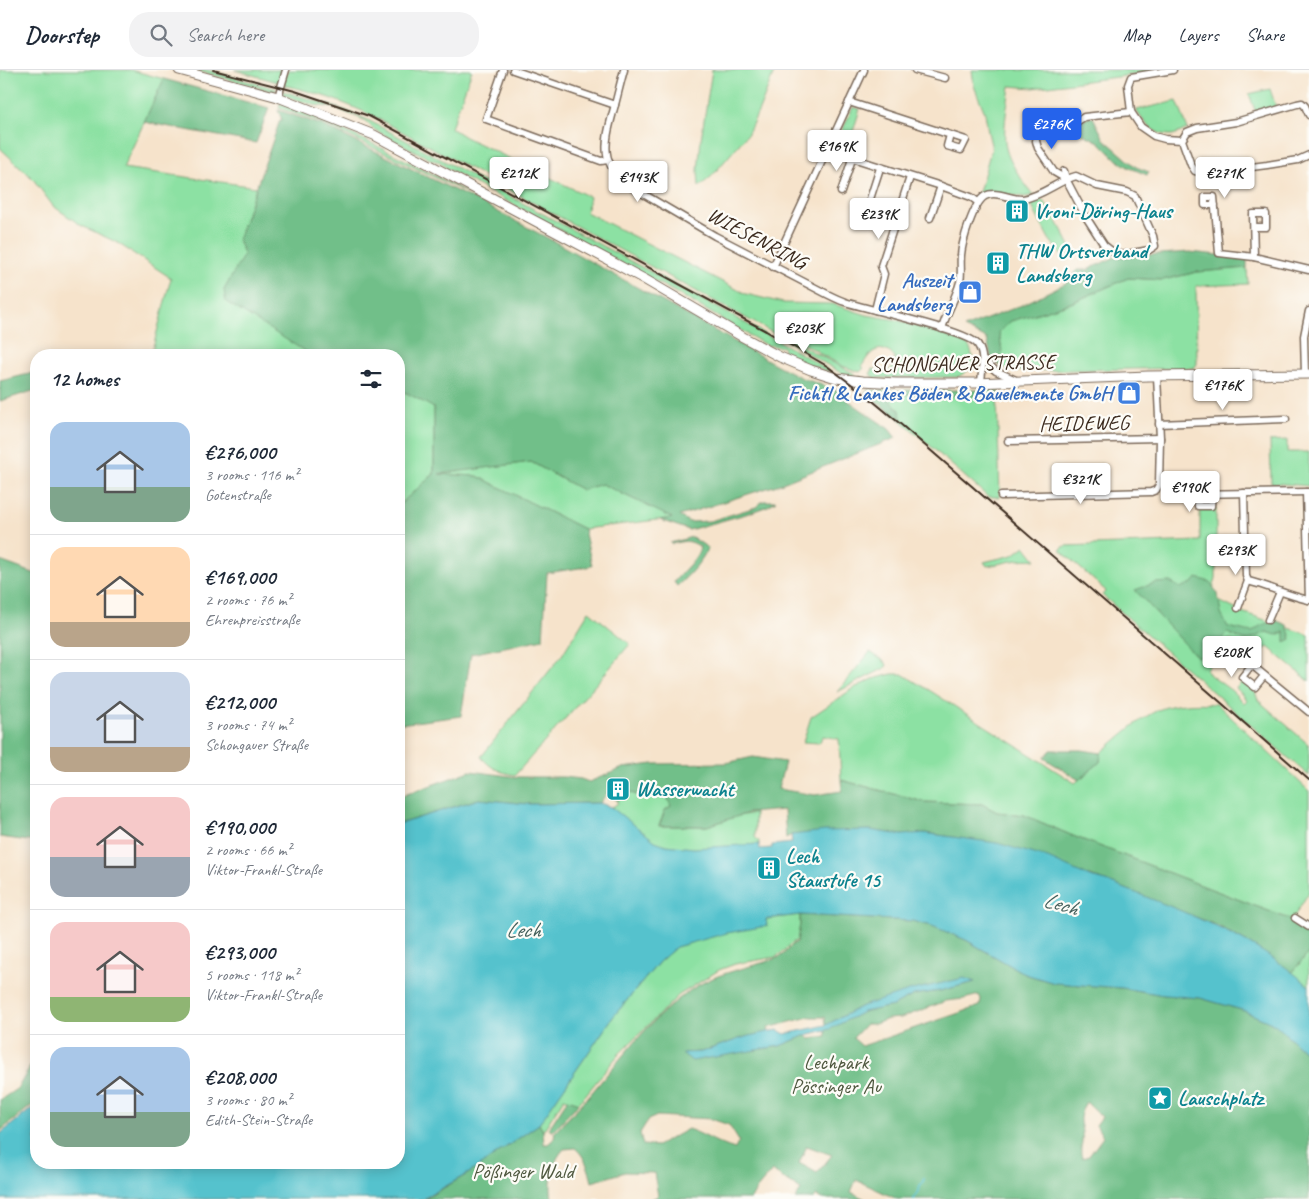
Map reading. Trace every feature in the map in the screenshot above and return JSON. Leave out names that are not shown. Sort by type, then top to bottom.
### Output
[{"type":"main road","name":"SCHONGAUER STRASSE","points":[[179,70],[278,97],[374,135],[644,279],[743,337],[811,370],[845,380],[896,383],[981,382],[1157,376],[1307,374]]},
{"type":"street","points":[[278,97],[286,70]]},
{"type":"street","points":[[503,70],[486,119],[601,161],[608,160],[605,148],[608,130],[624,70]]},
{"type":"street","points":[[513,70],[615,105]]},
{"type":"street","points":[[773,267],[864,70]]},
{"type":"street","points":[[915,70],[945,78]]},
{"type":"street","points":[[1173,70],[1131,77],[1128,85],[1131,112],[1141,127],[1154,136],[1166,140],[1182,140]]},
{"type":"street","points":[[849,102],[950,135]]},
{"type":"street","points":[[1182,140],[1187,132],[1197,128],[1236,122],[1302,103],[1309,116]]},
{"type":"street","points":[[1075,123],[1078,119],[1087,116],[1131,112]]},
{"type":"street","points":[[1038,122],[1036,141],[1038,148],[1054,172],[1066,178]]},
{"type":"street","points":[[1182,140],[1195,171],[1205,173],[1298,160],[1309,155]]},
{"type":"street","points":[[827,150],[941,186],[971,197],[978,202]]},
{"type":"street","points":[[841,192],[852,159]]},
{"type":"street","name":"WIESENRING","points":[[608,160],[612,171],[628,185],[715,236],[827,294],[845,302],[970,338],[979,345],[982,360],[981,382]]},
{"type":"street","points":[[869,202],[880,168]]},
{"type":"street","points":[[942,329],[960,282],[961,255],[966,234],[978,202],[985,196],[992,194],[1017,199],[1026,198],[1066,178],[1076,176],[1097,186],[1135,196],[1153,236],[1155,246],[1139,253],[1122,255],[1113,252],[1104,245],[1086,217],[1066,178],[1064,171]]},
{"type":"street","points":[[875,310],[884,274],[881,266],[910,177]]},
{"type":"street","points":[[930,218],[941,186]]},
{"type":"street","points":[[1215,206],[1219,253],[1254,257],[1309,270]]},
{"type":"street","points":[[1254,227],[1254,257]]},
{"type":"street","points":[[1307,374],[1304,336],[1309,311]]},
{"type":"street","name":"WIESENRING","points":[[982,360],[996,371],[1016,380]]},
{"type":"street","points":[[1001,496],[1151,492],[1156,490],[1159,485],[1160,438],[1157,376]]},
{"type":"street","points":[[1159,424],[1286,419]]},
{"type":"street","name":"HEIDEWEG","points":[[1008,441],[1160,438]]},
{"type":"street","points":[[1212,493],[1307,492],[1309,600],[1293,597],[1248,581]]},
{"type":"street","points":[[1238,608],[1248,581],[1246,576],[1244,493]]},
{"type":"street","points":[[1268,620],[1280,592]]},
{"type":"street","points":[[1264,676],[1309,712]]},
{"type":"street","points":[[1295,918],[1309,927]]},
{"type":"green space","points":[[0,70],[131,70],[164,79],[123,168],[256,187],[238,240],[245,254],[224,290],[274,331],[302,349],[153,349],[171,278],[116,242],[82,226],[53,206],[33,179],[0,148]]},
{"type":"green space","points":[[194,70],[207,70],[277,89],[271,91]]},
{"type":"green space","points":[[235,70],[285,70],[281,83]]},
{"type":"green space","points":[[288,70],[472,70],[451,128],[465,137],[590,197],[586,212],[746,294],[783,303],[833,304],[867,315],[897,320],[962,341],[970,349],[973,367],[958,377],[875,378],[870,374],[873,369],[890,371],[894,365],[895,357],[885,350],[880,349],[872,352],[865,360],[862,366],[864,368],[860,372],[842,366],[803,344],[802,346],[855,374],[854,377],[841,373],[766,329],[375,117],[329,98],[283,85]]},
{"type":"green space","points":[[712,70],[775,70],[747,135],[712,176],[699,187],[698,171],[701,139]]},
{"type":"green space","points":[[972,70],[1170,70],[1033,88],[1010,86],[1005,145],[1018,174],[1033,195],[1025,197],[997,193],[977,199],[992,149],[985,113],[974,86]]},
{"type":"green space","points":[[164,79],[269,108],[256,143],[144,122]]},
{"type":"green space","points":[[1270,89],[1276,107],[1256,113],[1249,94]]},
{"type":"green space","points":[[283,91],[345,110],[368,120],[720,309],[835,374],[791,358],[785,354],[783,347],[766,345],[682,296],[446,168],[440,162],[432,160],[375,130],[364,120],[335,108],[314,105],[283,95]]},
{"type":"green space","points":[[1177,101],[1188,129],[1172,135],[1155,131],[1143,120],[1136,110]]},
{"type":"green space","points":[[280,103],[360,137],[488,203],[322,123],[279,108]]},
{"type":"green space","points":[[853,107],[860,109],[846,154],[834,148]]},
{"type":"green space","points":[[278,110],[322,125],[487,206],[775,364],[802,378],[845,393],[846,399],[889,429],[896,438],[780,484],[679,516],[689,522],[710,521],[756,507],[763,501],[776,501],[746,514],[689,530],[660,520],[672,518],[602,484],[582,490],[531,462],[439,474],[477,476],[584,529],[592,566],[547,573],[543,639],[471,654],[461,716],[405,723],[405,500],[434,474],[434,408],[405,392],[405,349],[301,349],[226,302],[224,290],[244,254],[238,240],[280,120],[282,120]]},
{"type":"green space","points":[[1093,117],[1104,139],[1136,167],[1149,172],[1147,175],[1128,167],[1117,160],[1099,142],[1075,130],[1082,120]]},
{"type":"green space","points":[[1037,195],[1053,215],[1074,254],[1066,261],[1049,239],[1028,199]]},
{"type":"green space","points":[[1190,252],[1247,258],[1247,268],[1197,272],[1163,280],[1128,278],[1071,303],[1011,321],[999,332],[1002,352],[1000,366],[991,357],[987,339],[964,328],[1022,305],[1072,280],[1077,270],[1087,270],[1115,257]]},
{"type":"green space","points":[[1247,268],[1248,284],[1196,286],[1197,364],[1194,368],[1011,371],[1000,366],[1002,352],[999,332],[1011,321],[1071,303],[1128,278],[1163,280],[1197,272]]},
{"type":"green space","points":[[30,374],[30,392],[0,401],[0,381]]},
{"type":"green space","points":[[867,390],[1000,391],[997,396],[893,393],[886,396],[900,411],[901,420],[865,393]]},
{"type":"green space","points":[[405,392],[434,407],[434,474],[405,500]]},
{"type":"green space","points":[[893,393],[997,396],[1000,497],[988,497],[901,420],[900,410],[885,396]]},
{"type":"green space","points":[[1287,440],[1287,452],[1309,452],[1309,486],[1271,483],[1270,441]]},
{"type":"green space","points":[[531,462],[582,490],[602,484],[673,518],[584,529],[477,476],[434,474]]},
{"type":"green space","points":[[1200,509],[1216,509],[1216,578],[1211,597],[1239,611],[1309,635],[1309,681],[1268,647],[1254,656],[1230,639],[1206,669],[1210,675],[1232,691],[1244,703],[1247,700],[1236,688],[1243,681],[1255,692],[1258,700],[1309,745],[1309,776],[1102,595],[1106,591],[1060,550],[1065,546],[1200,541]]},
{"type":"green space","points":[[692,537],[708,548],[698,564],[677,586],[674,582],[693,560],[700,547],[690,542],[670,543]]},
{"type":"green space","points":[[1025,546],[1036,560],[1018,560],[987,566],[984,562],[1013,555]]},
{"type":"green space","points":[[0,561],[30,572],[30,841],[0,837]]},
{"type":"green space","points":[[1197,578],[1210,582],[1218,594],[1221,614],[1228,627],[1252,632],[1260,626],[1275,620],[1287,625],[1291,639],[1285,642],[1285,632],[1276,635],[1267,632],[1246,641],[1227,633],[1211,655],[1197,657],[1135,590],[1155,583],[1170,582],[1181,588],[1194,582]]},
{"type":"green space","points":[[589,611],[630,644],[515,775],[492,767],[481,757],[562,655]]},
{"type":"green space","points":[[870,652],[885,662],[887,665],[885,668],[837,692]]},
{"type":"green space","points":[[892,674],[902,674],[929,690],[1075,783],[1100,762],[1101,753],[1134,725],[1152,713],[1177,705],[1217,704],[1309,791],[1309,892],[1292,920],[1073,836],[1024,815],[997,812],[982,804],[924,802],[841,780],[839,739],[823,736],[819,743],[803,742],[811,717],[854,688],[873,679]]},
{"type":"green space","points":[[1051,750],[1082,750],[1101,753],[1100,762],[1079,780],[1044,758]]},
{"type":"green space","points":[[753,757],[785,762],[778,789],[815,795],[842,791],[841,780],[924,802],[982,804],[997,812],[1024,815],[1073,836],[1292,920],[1309,931],[1309,952],[1292,973],[1255,947],[1218,926],[1103,880],[959,838],[924,833],[902,835],[870,830],[791,835],[786,838],[784,810],[748,813],[707,826],[659,826],[665,810],[671,806],[668,799],[661,797],[647,798],[622,790],[618,801],[607,793],[600,803],[528,804],[479,799],[405,822],[405,795],[470,771],[517,777],[564,777],[589,782],[623,768],[653,764],[726,763]]},
{"type":"green space","points":[[621,790],[647,798],[661,797],[668,799],[671,806],[665,810],[659,826],[707,826],[738,816],[755,813],[755,837],[759,844],[691,848],[664,845],[648,838],[637,830],[612,807],[617,804]]},
{"type":"green space","points":[[800,915],[797,940],[782,953],[776,957],[735,964],[719,970],[679,995],[619,1054],[579,1103],[564,1098],[543,1131],[539,1124],[613,1017],[659,962],[676,947],[727,932],[766,926],[766,919]]},
{"type":"green space","name":"Lechpark Pössinger Au","points":[[800,915],[912,921],[932,926],[966,940],[1025,974],[1054,983],[1122,988],[1164,995],[1200,998],[1242,1010],[1276,1025],[1309,1056],[1309,1199],[897,1199],[856,1180],[851,1192],[865,1199],[822,1199],[816,1196],[814,1199],[795,1199],[801,1190],[772,1171],[751,1199],[652,1199],[658,1196],[654,1173],[625,1172],[592,1182],[586,1163],[575,1148],[564,1149],[557,1159],[551,1179],[552,1199],[425,1199],[469,1173],[539,1124],[543,1131],[544,1144],[548,1144],[556,1137],[554,1133],[588,1097],[639,1037],[667,1009],[682,996],[707,981],[726,973],[780,957],[797,942]],"holes":[[[974,982],[940,991],[914,995],[893,1006],[863,1012],[826,1030],[826,1036],[810,1039],[806,1035],[780,1046],[755,1050],[683,1053],[701,1052],[745,1037],[769,1032],[768,1028],[809,1017],[825,1017],[826,1025],[862,1006]],[[979,995],[981,999],[980,1006],[862,1046],[853,1038],[866,1024],[875,1024],[888,1019],[901,1018],[946,1001]],[[1086,1102],[1102,1117],[1096,1125],[1103,1137],[1089,1156],[1082,1158],[1080,1119]],[[657,1116],[711,1119],[729,1125],[739,1141],[735,1149],[688,1129],[657,1146],[643,1145],[640,1133],[648,1120]],[[807,1146],[832,1155],[817,1173],[799,1163]]]},
{"type":"green space","points":[[1309,952],[1309,986],[1292,973]]},
{"type":"green space","points":[[30,1067],[30,1107],[0,1131],[0,1100],[18,1088]]},
{"type":"green space","points":[[568,1099],[579,1103],[552,1132],[549,1128]]},
{"type":"water","name":"Lech","points":[[479,799],[528,804],[600,803],[611,807],[655,841],[666,845],[694,848],[759,844],[760,849],[772,848],[772,845],[792,843],[791,835],[824,831],[870,830],[902,835],[924,833],[997,843],[1048,858],[1090,877],[1103,880],[1184,912],[1237,937],[1286,967],[1309,986],[1309,1056],[1276,1025],[1242,1010],[1200,998],[1164,995],[1122,988],[1054,983],[1025,974],[966,940],[932,926],[912,921],[800,915],[766,919],[767,926],[727,933],[676,947],[659,962],[613,1017],[539,1124],[469,1173],[423,1199],[0,1199],[0,1134],[30,1110],[30,1169],[405,1169],[405,822]]},
{"type":"water","points":[[964,978],[975,982],[940,991],[914,995],[893,1006],[863,1012],[830,1029],[806,1035],[780,1046],[692,1061],[682,1053],[701,1052],[762,1033],[778,1030],[785,1034],[826,1025],[862,1006],[912,990]]},
{"type":"waterway","points":[[914,1199],[924,1179]]},
{"type":"railway","points":[[213,70],[295,91],[369,116],[827,366],[898,422],[1309,780]]},
{"type":"place","name":"Vroni-Döring-Haus","points":[[1017,211]]},
{"type":"place","name":"THW Ortsverband Landsberg","points":[[998,263]]},
{"type":"place","name":"Auszeit Landsberg","points":[[970,292]]},
{"type":"place","name":"Fichtl & Lankes Böden & Bauelemente GmbH","points":[[1129,393]]},
{"type":"place","name":"Wasserwacht","points":[[618,789]]},
{"type":"place","name":"Lech Staustufe 15","points":[[769,868]]},
{"type":"place","name":"Lauschplatz","points":[[1160,1098]]},
{"type":"park label","name":"Pößinger Wald","points":[[523,1171]]}]
